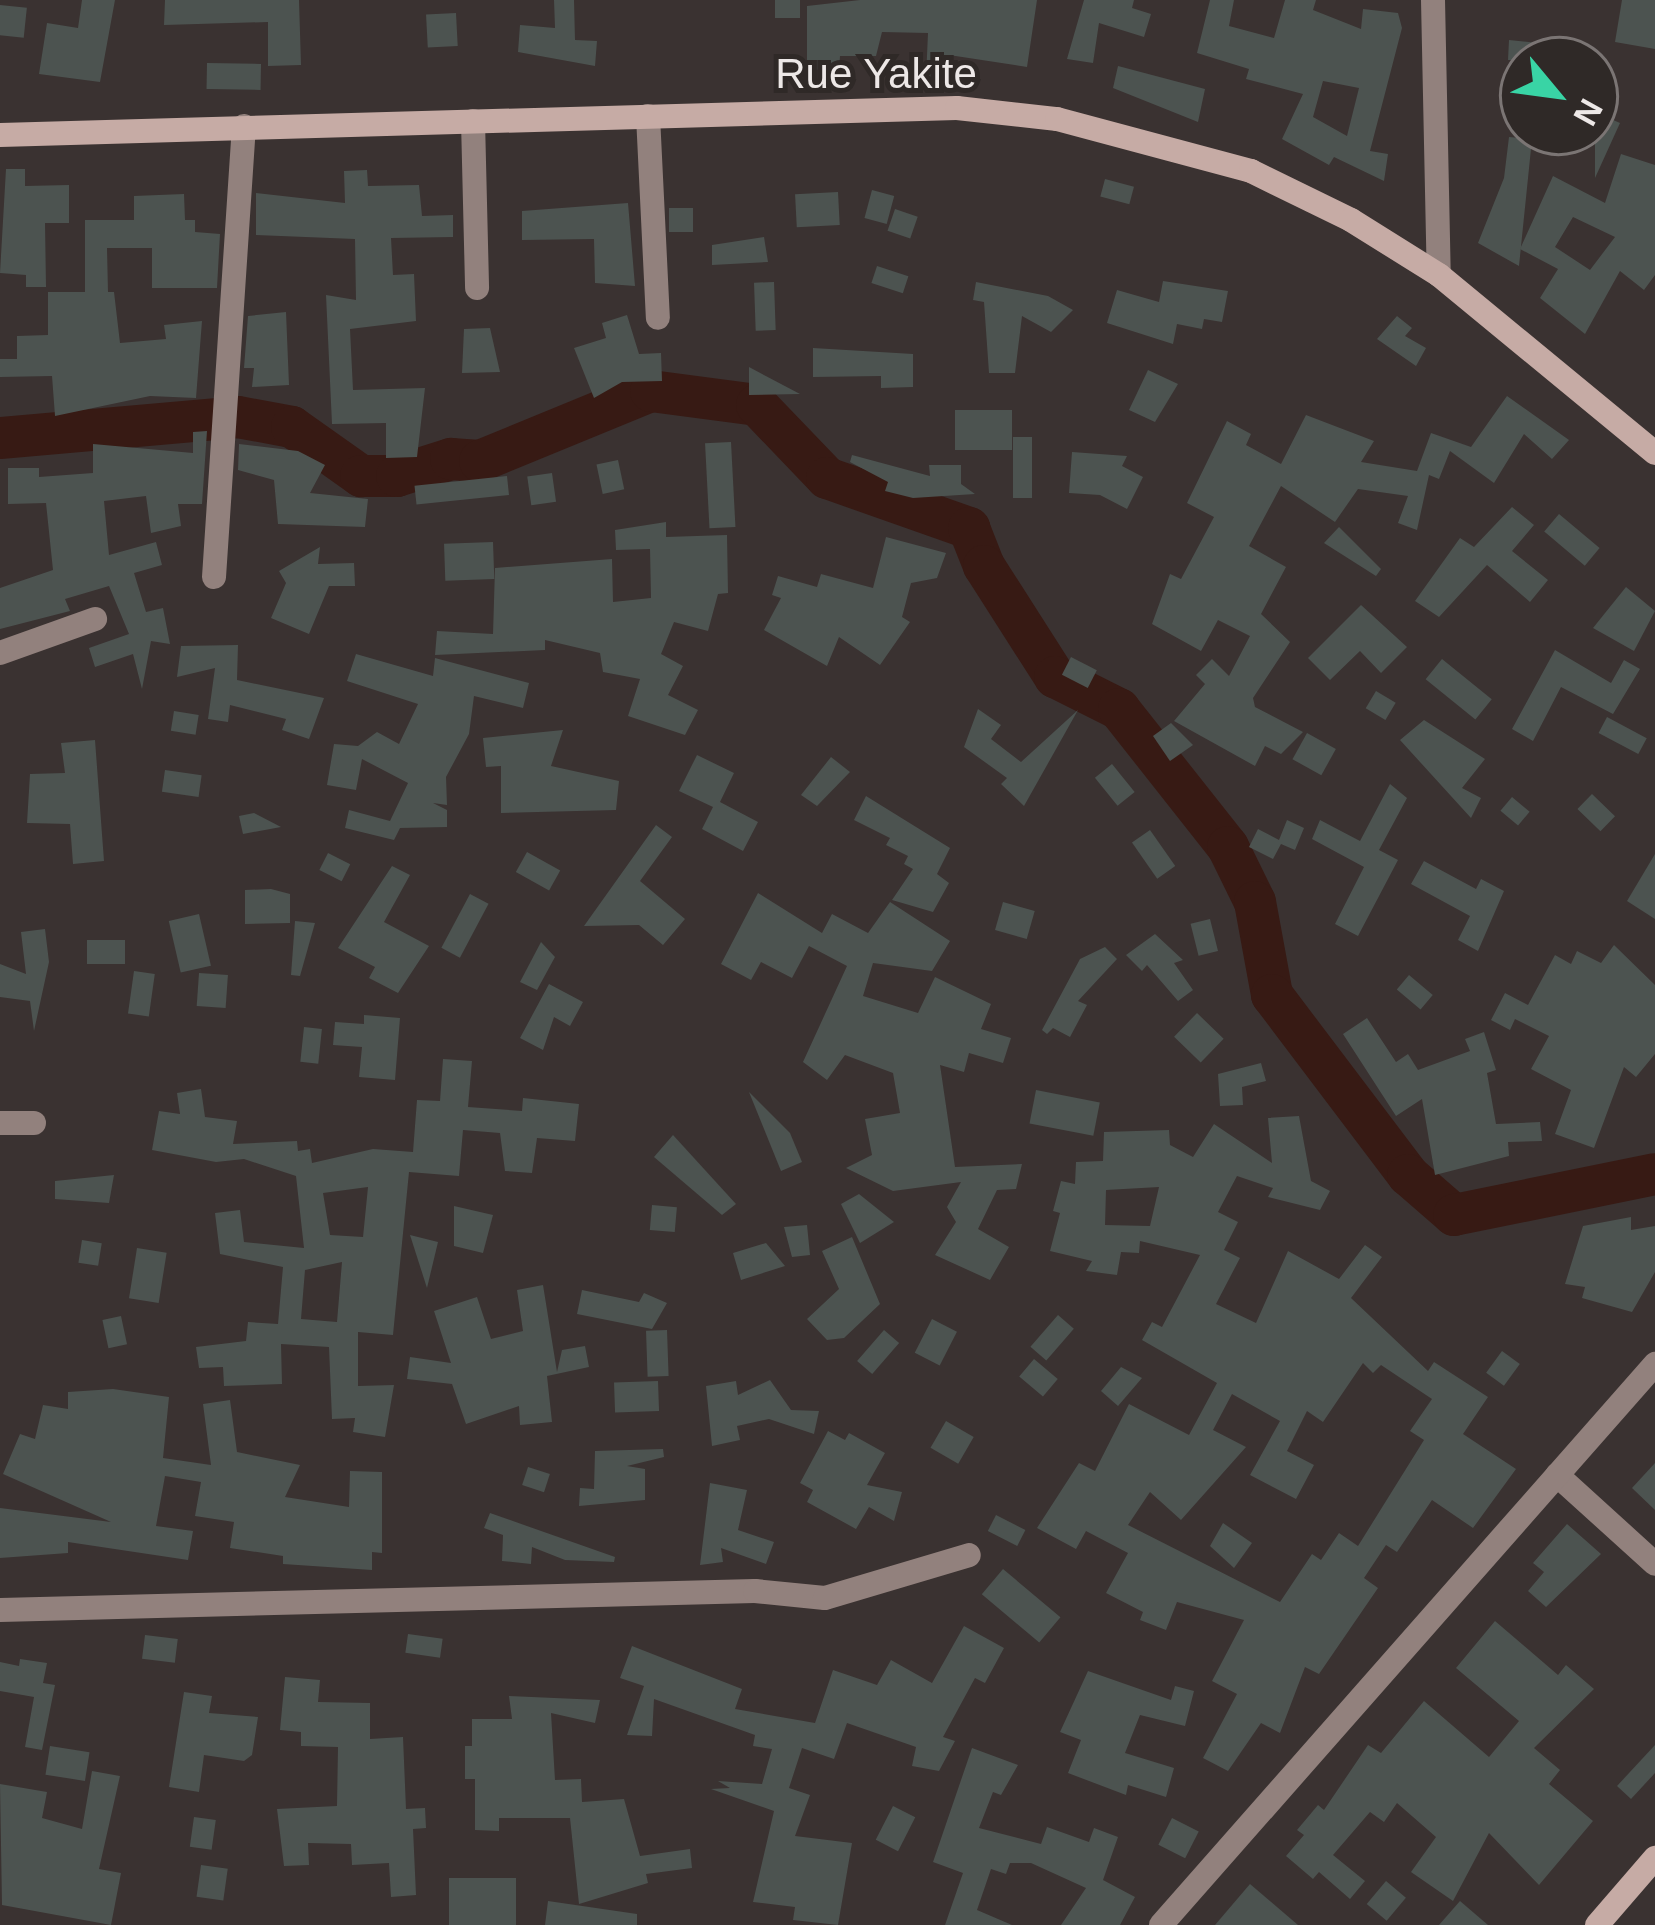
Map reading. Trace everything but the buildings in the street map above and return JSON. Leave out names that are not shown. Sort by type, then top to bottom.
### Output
[{"type":"main road","name":"Rue Yakite","points":[[0,135],[957,108],[1057,119],[1251,171],[1439,275],[1655,453]]},
{"type":"main road","points":[[1597,1925],[1655,1858]]},
{"type":"street","points":[[1433,0],[1439,275]]},
{"type":"street","points":[[648,116],[658,318]]},
{"type":"street","points":[[472,121],[477,288]]},
{"type":"street","points":[[214,577],[228,434],[244,126]]},
{"type":"street","points":[[0,652],[95,620]]},
{"type":"street","points":[[0,1123],[34,1123]]},
{"type":"street","points":[[1161,1925],[1655,1364]]},
{"type":"street","points":[[1557,1474],[1655,1564]]},
{"type":"street","points":[[0,1610],[755,1591],[825,1598],[969,1556]]},
{"type":"waterway","points":[[0,438],[238,417],[292,427],[361,476],[397,476],[451,459],[480,461],[651,391],[757,405],[827,478],[969,528],[984,566],[1055,677],[1119,709],[1228,847],[1255,902],[1272,995],[1408,1175],[1454,1215],[1655,1174]]}]
